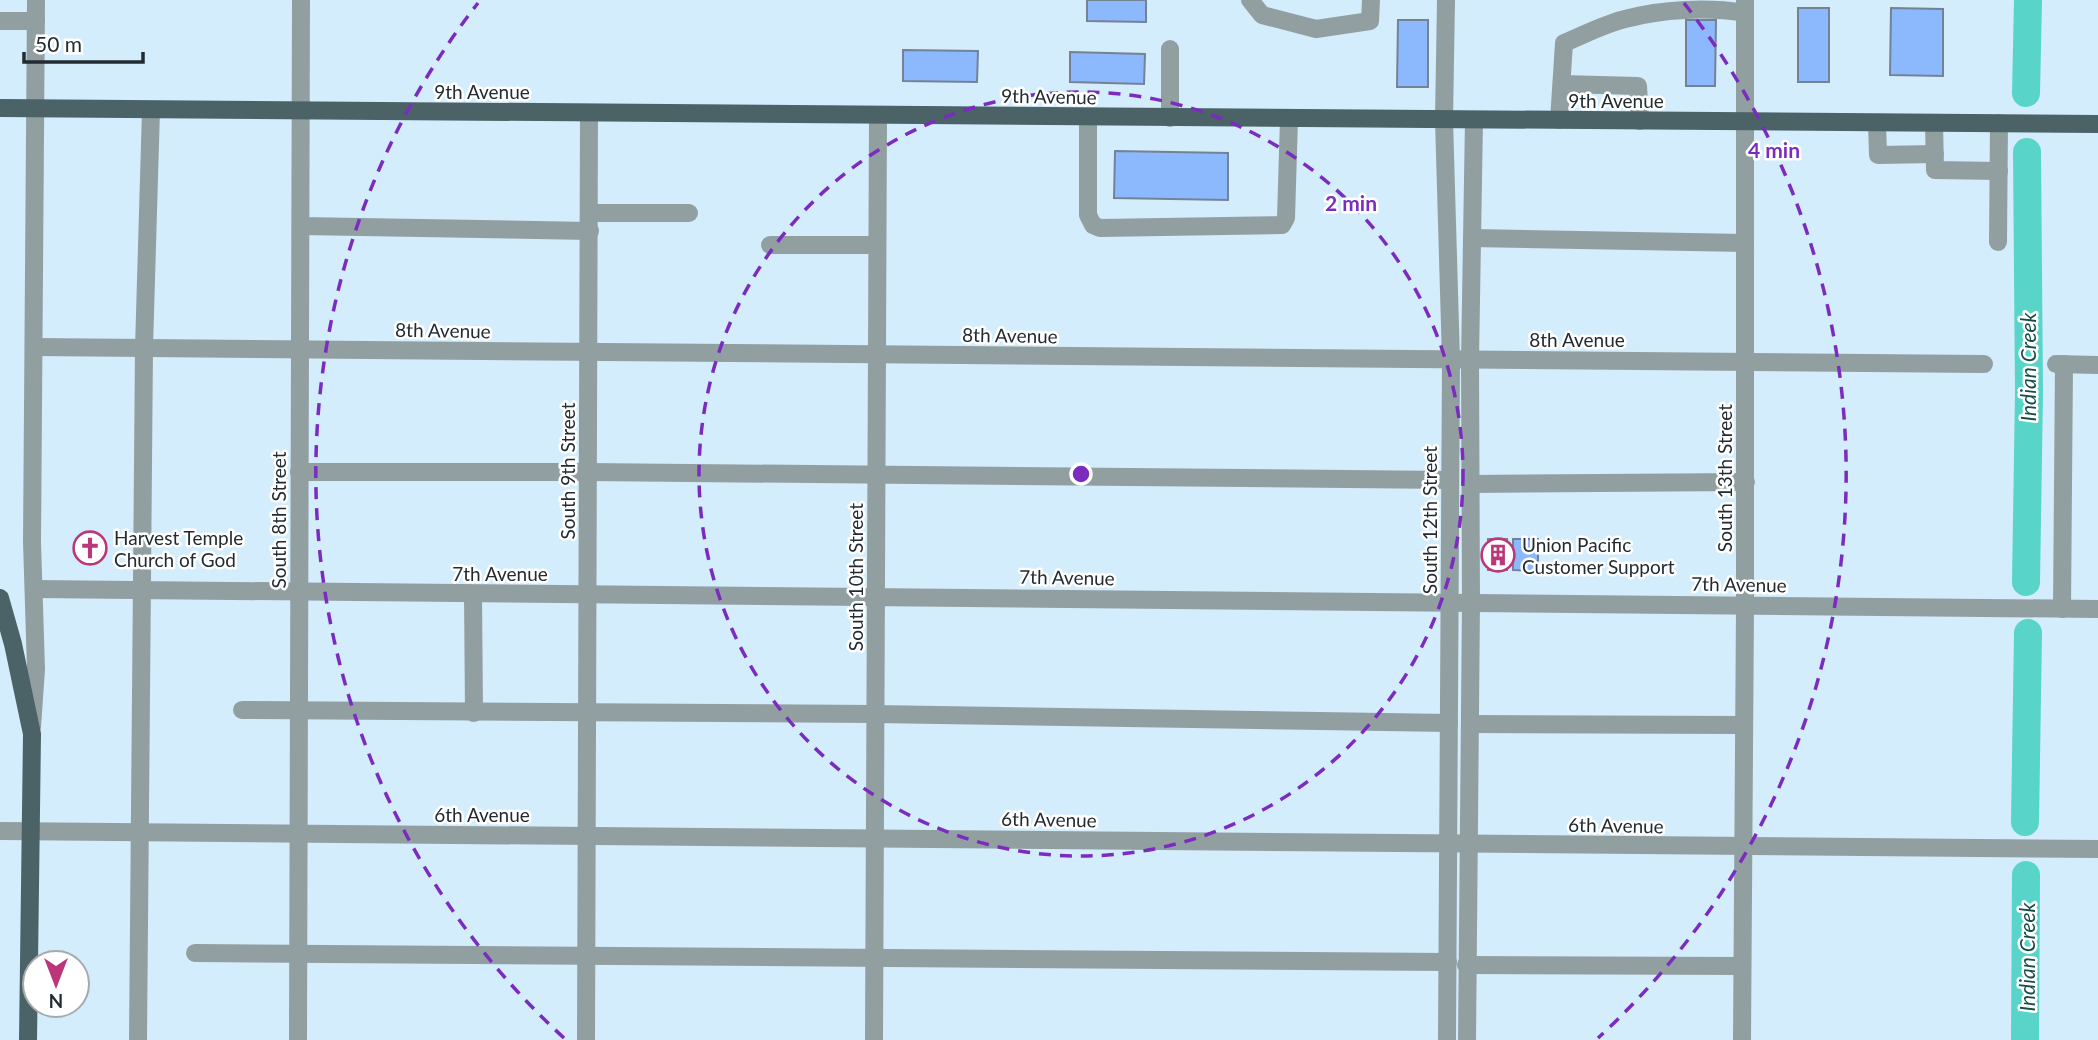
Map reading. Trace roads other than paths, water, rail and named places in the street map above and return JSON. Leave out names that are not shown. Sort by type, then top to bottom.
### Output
[{"type":"main road","name":"9th Avenue","points":[[0,108],[2098,124]]},
{"type":"main road","points":[[0,598],[13,644],[32,734],[28,1040]]},
{"type":"street","points":[[32,734],[36,669],[32,542],[36,0]]},
{"type":"street","name":"South 8th Street","points":[[298,1040],[301,0]]},
{"type":"street","points":[[1250,0],[1262,15],[1316,29],[1370,21],[1371,0]]},
{"type":"street","name":"South 12th Street","points":[[1446,0],[1444,120],[1451,360],[1447,1040]]},
{"type":"street","points":[[1559,120],[1564,43],[1625,19],[1678,11],[1745,7]]},
{"type":"street","name":"South 13th Street","points":[[1742,1040],[1746,482],[1745,7]]},
{"type":"street","points":[[0,21],[36,22]]},
{"type":"street","points":[[1170,49],[1170,118]]},
{"type":"street","points":[[1562,84],[1639,86],[1640,121]]},
{"type":"street","points":[[138,1040],[144,348],[150,110]]},
{"type":"street","name":"South 9th Street","points":[[586,1040],[589,113]]},
{"type":"street","name":"South 10th Street","points":[[874,1040],[878,115]]},
{"type":"street","points":[[1088,117],[1088,215],[1093,225],[1100,228],[1282,225],[1286,218],[1289,119]]},
{"type":"street","points":[[1467,1040],[1470,359],[1474,120]]},
{"type":"street","points":[[1877,122],[1878,155],[1935,154]]},
{"type":"street","points":[[1934,123],[1935,170],[1998,171]]},
{"type":"street","points":[[1997,242],[1999,123]]},
{"type":"street","points":[[590,212],[689,213]]},
{"type":"street","points":[[300,226],[590,231]]},
{"type":"street","points":[[1472,238],[1745,243]]},
{"type":"street","points":[[770,245],[877,245]]},
{"type":"street","name":"8th Avenue","points":[[35,347],[1984,363]]},
{"type":"street","points":[[2062,609],[2060,364],[2098,365]]},
{"type":"street","points":[[299,471],[588,471],[1450,480]]},
{"type":"street","points":[[1471,484],[1746,482]]},
{"type":"street","name":"7th Avenue","points":[[35,589],[2098,609]]},
{"type":"street","points":[[472,594],[474,713]]},
{"type":"street","points":[[242,710],[875,714],[1449,723]]},
{"type":"street","points":[[1470,724],[1744,726]]},
{"type":"street","name":"6th Avenue","points":[[0,831],[2098,849]]},
{"type":"street","points":[[195,953],[1448,962]]},
{"type":"street","points":[[1466,965],[1742,966]]},
{"type":"waterway","name":"Indian Creek","points":[[2026,93],[2028,0]]},
{"type":"waterway","name":"Indian Creek","points":[[2026,582],[2029,392],[2027,152]]},
{"type":"waterway","name":"Indian Creek","points":[[2025,822],[2028,633]]},
{"type":"waterway","name":"Indian Creek","points":[[2025,1040],[2026,875]]},
{"type":"place","name":"Harvest Temple Church of God","points":[[90,548]]},
{"type":"place","name":"Union Pacific Customer Support","points":[[1498,555]]}]
